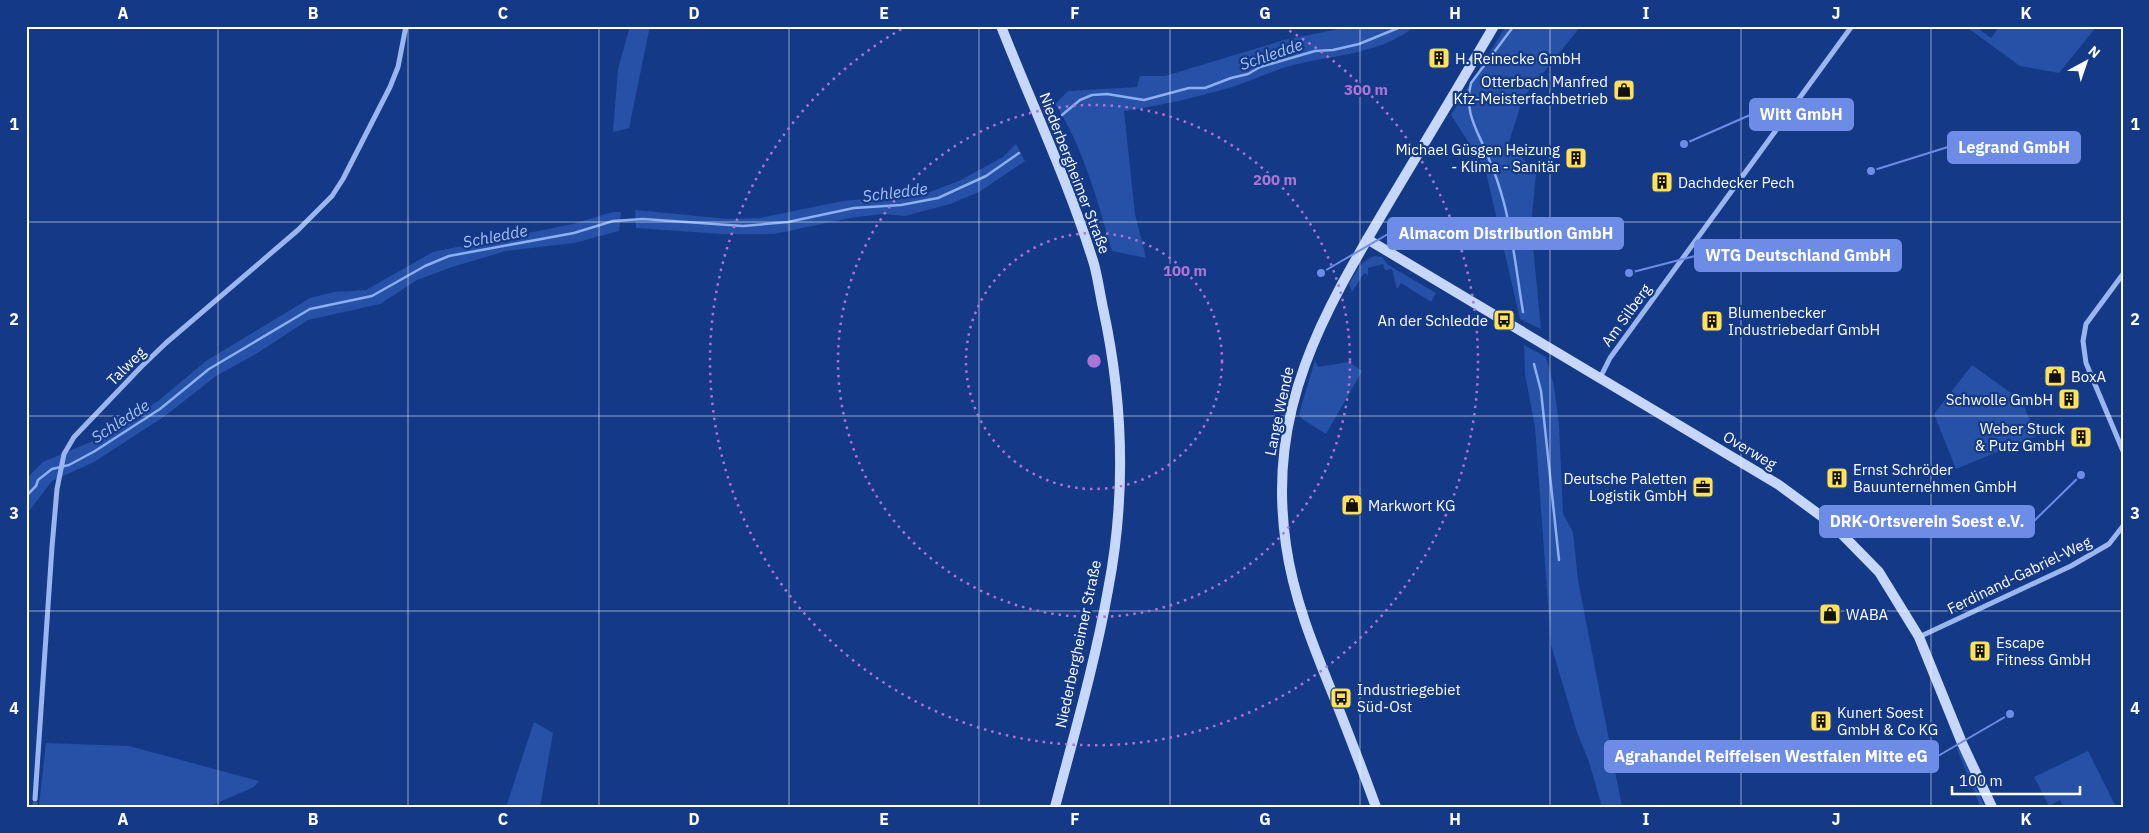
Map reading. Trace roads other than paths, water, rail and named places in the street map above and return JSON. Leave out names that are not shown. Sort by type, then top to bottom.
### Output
[{"type":"street","name":"Talweg","points":[[36,799],[52,547],[60,472],[64,454],[74,438],[141,367],[166,343],[298,230],[332,196],[343,179],[390,87],[398,67],[406,26]]},
{"type":"street","name":"Niederbergheimer Straße","points":[[1001,26],[1076,210],[1094,266],[1112,351],[1117,399],[1120,449],[1118,514],[1109,589],[1055,807]]},
{"type":"street","name":"Lange Wende","points":[[1376,807],[1314,649],[1298,600],[1286,547],[1282,497],[1285,444],[1299,379],[1323,318],[1367,239],[1494,26]]},
{"type":"street","name":"Am Silberg","points":[[1600,378],[1610,358],[1852,26]]},
{"type":"street","name":"Overweg","points":[[1367,239],[1779,485],[1832,524],[1879,572],[1919,637],[1962,743],[1992,807]]},
{"type":"street","points":[[2123,274],[2086,324],[2083,341],[2086,362],[2123,451]]},
{"type":"street","name":"Ferdinand-Gabriel-Weg","points":[[1919,637],[2072,566],[2109,544],[2123,526]]},
{"type":"waterway","name":"Schledde","points":[[1062,115],[1080,100],[1092,95],[1107,94],[1144,100],[1189,88],[1205,88],[1248,74],[1260,67],[1315,51],[1333,50],[1359,44],[1403,26]]},
{"type":"waterway","points":[[1513,27],[1471,83],[1469,104],[1473,122],[1493,170],[1504,203],[1523,312]]},
{"type":"waterway","name":"Schledde","points":[[26,496],[36,486],[38,480],[52,469],[69,465],[95,451],[160,409],[209,369],[310,309],[372,296],[425,266],[449,256],[574,233],[613,221],[643,219],[743,226],[788,222],[854,208],[901,205],[938,198],[986,176],[1019,153]]},
{"type":"waterway","points":[[1534,364],[1541,391],[1559,560]]},
{"type":"tunnel","points":[[35,799],[35,807]]},
{"type":"place","name":"H. Reinecke GmbH","points":[[1439,58]]},
{"type":"place","name":"Otterbach Manfred Kfz-Meisterfachbetrieb","points":[[1624,90]]},
{"type":"place","name":"Witt GmbH","points":[[1684,144]]},
{"type":"place","name":"Michael Güsgen Heizung - Klima - Sanitär","points":[[1576,158]]},
{"type":"place","name":"Legrand GmbH","points":[[1871,171]]},
{"type":"place","name":"Dachdecker Pech","points":[[1662,182]]},
{"type":"place","name":"Almacom Distribution GmbH","points":[[1321,273]]},
{"type":"place","name":"WTG Deutschland GmbH","points":[[1629,273]]},
{"type":"place","name":"An der Schledde","points":[[1504,320]]},
{"type":"place","name":"Blumenbecker Industriebedarf GmbH","points":[[1712,321]]},
{"type":"place","name":"BoxA","points":[[2055,376]]},
{"type":"place","name":"Schwolle GmbH","points":[[2069,399]]},
{"type":"place","name":"Weber Stuck & Putz GmbH","points":[[2081,437]]},
{"type":"place","name":"DRK-Ortsverein Soest e.V.","points":[[2081,475]]},
{"type":"place","name":"Ernst Schröder Bauunternehmen GmbH","points":[[1837,478]]},
{"type":"place","name":"Deutsche Paletten Logistik GmbH","points":[[1703,487]]},
{"type":"place","name":"Markwort KG","points":[[1352,505]]},
{"type":"place","name":"WABA","points":[[1830,614]]},
{"type":"place","name":"Escape Fitness GmbH","points":[[1980,651]]},
{"type":"place","name":"Industriegebiet Süd-Ost","points":[[1341,698]]},
{"type":"place","name":"Agrahandel Reiffeisen Westfalen Mitte eG","points":[[2010,714]]},
{"type":"place","name":"Kunert Soest GmbH & Co KG","points":[[1821,721]]}]
